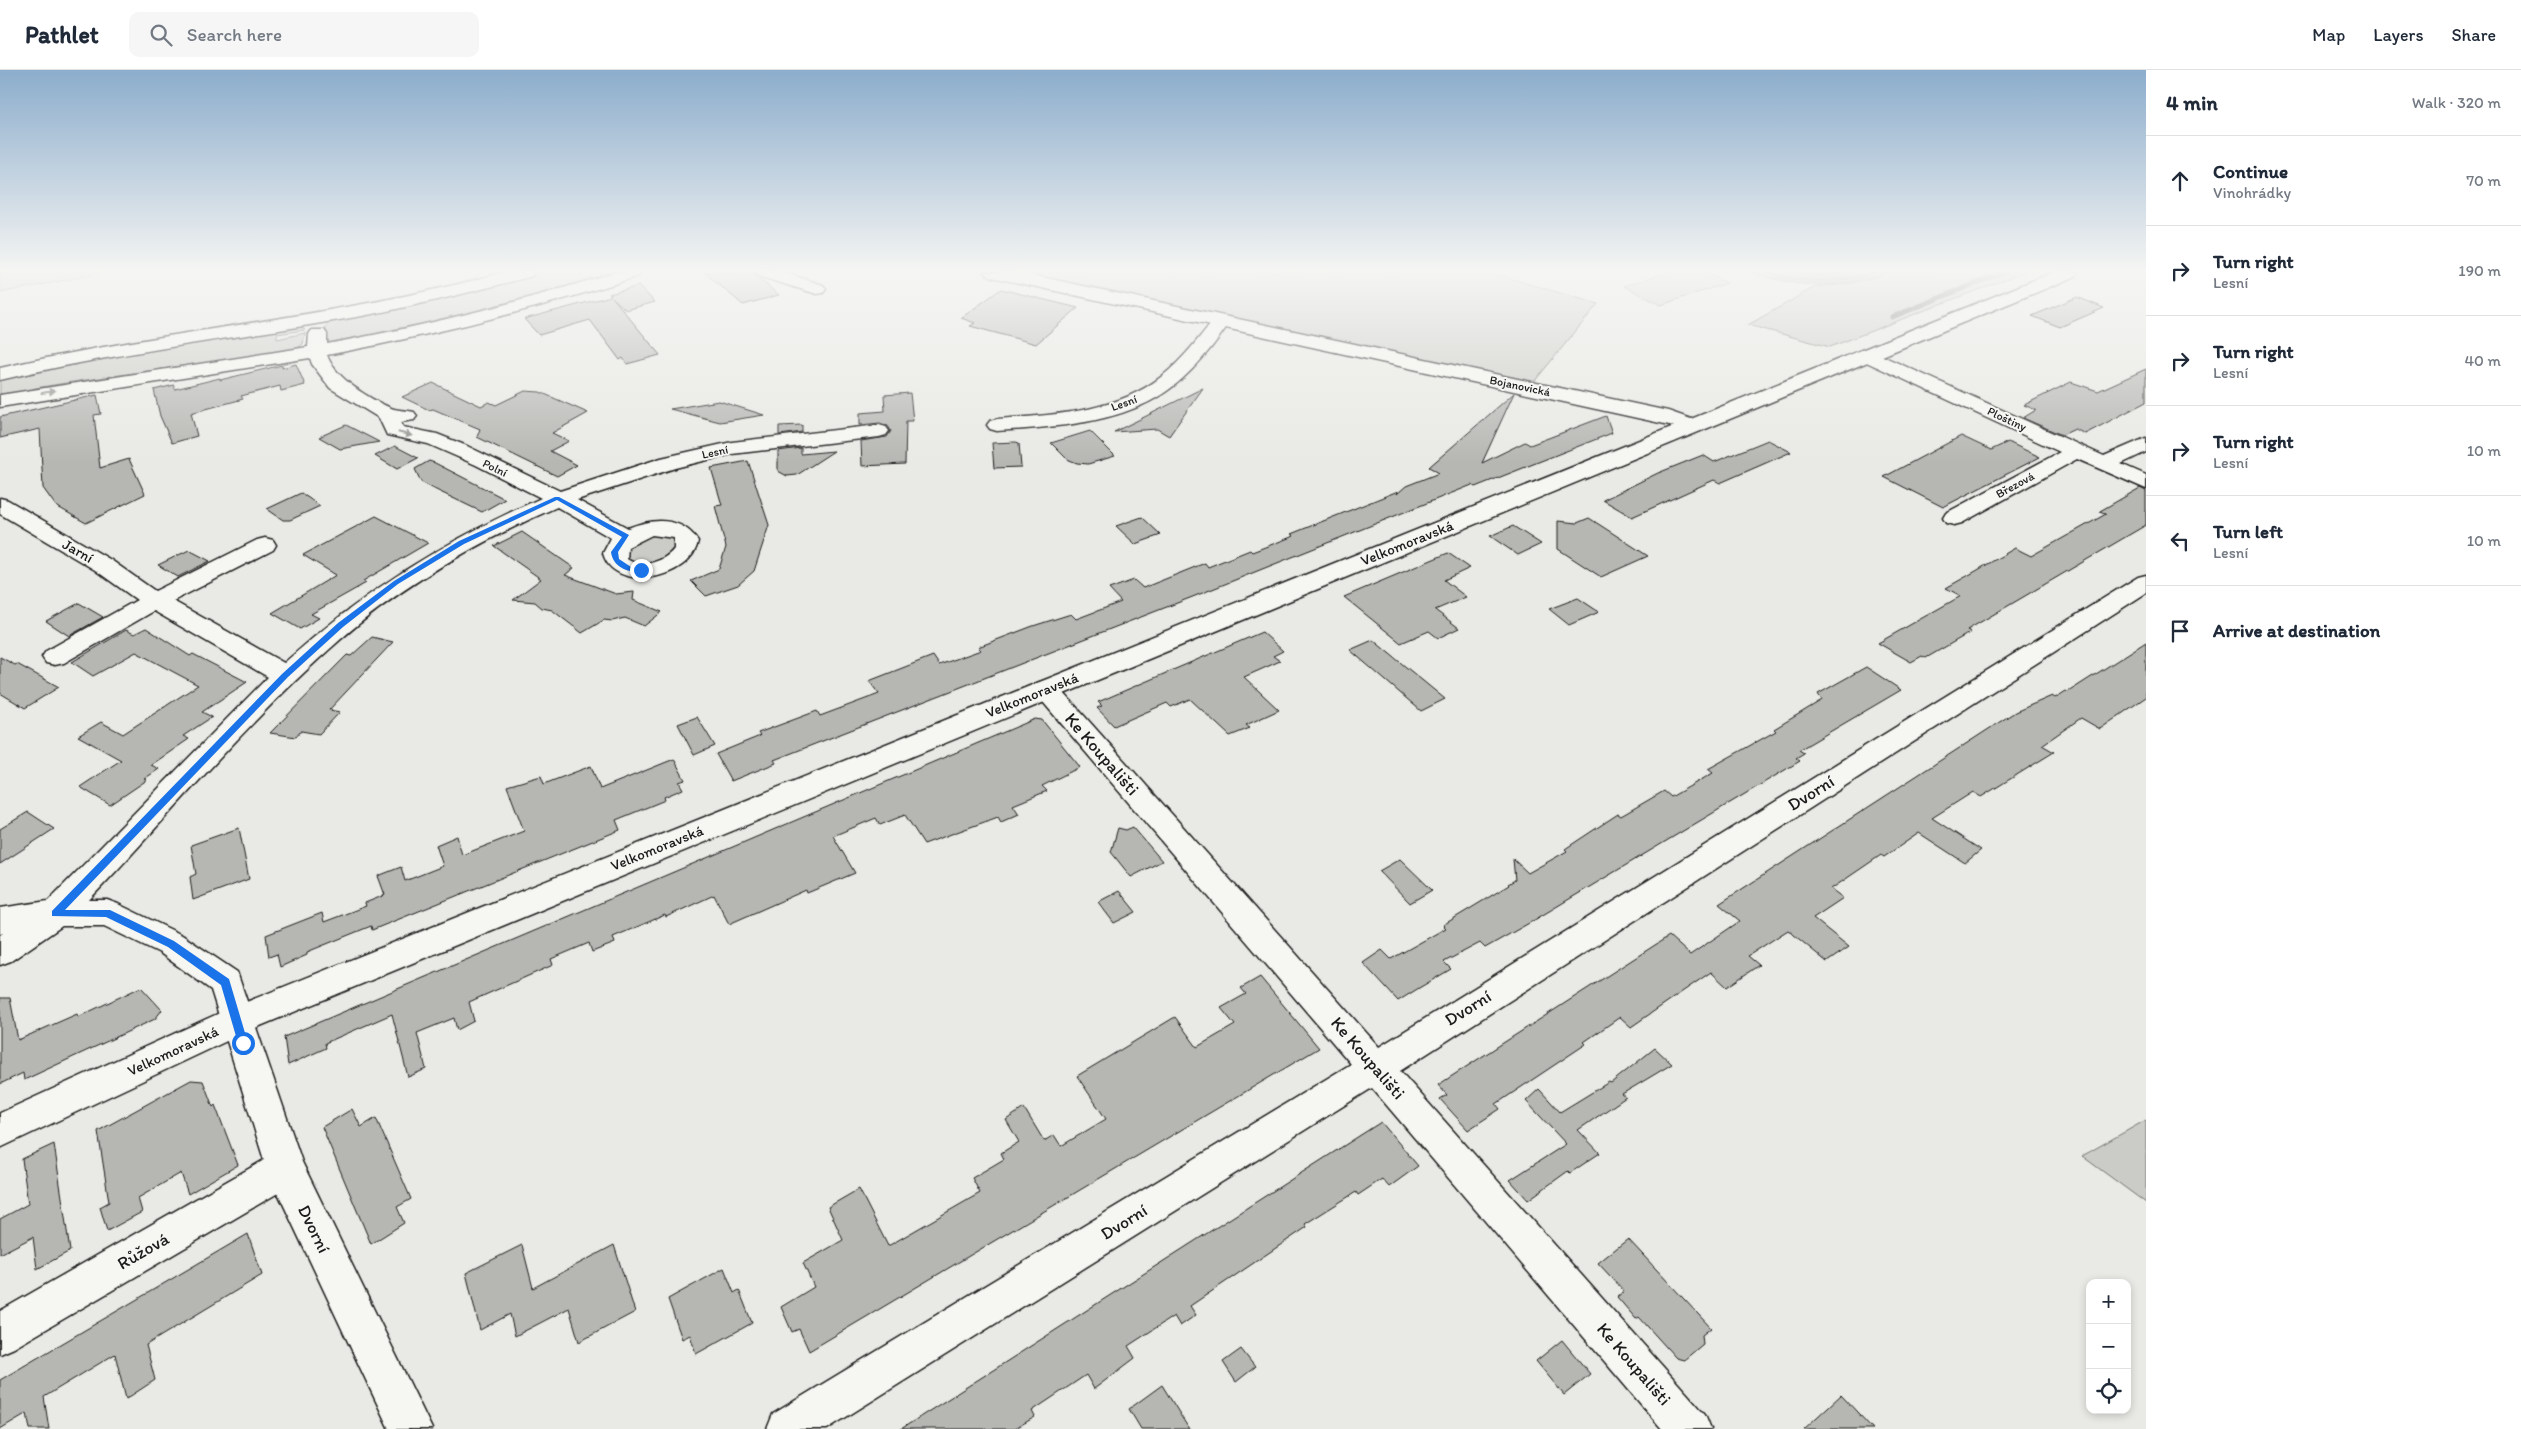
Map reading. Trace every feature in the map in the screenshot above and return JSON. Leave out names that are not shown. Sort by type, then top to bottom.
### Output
[{"type":"street","points":[[0,374],[87,354],[211,335]]},
{"type":"street","points":[[317,351],[318,335]]},
{"type":"street","points":[[0,401],[137,377],[317,351],[396,335]]},
{"type":"street","name":"Lesní","points":[[997,426],[1079,416],[1149,394],[1185,367],[1210,335]]},
{"type":"street","name":"Bojanovická","points":[[1284,335],[1658,415],[1695,427]]},
{"type":"street","name":"Velkomoravská","points":[[0,1131],[236,1021],[1916,335]]},
{"type":"street","name":"Polní","points":[[317,351],[321,364],[337,384],[388,415],[394,431],[406,435],[433,438],[557,498]]},
{"type":"street","name":"Ploštiny","points":[[1868,355],[2146,483]]},
{"type":"street","name":"Lesní","points":[[0,952],[56,913],[285,675],[340,625],[396,583],[462,542],[557,498],[629,474],[734,448],[879,431]]},
{"type":"street","points":[[2104,464],[2146,444]]},
{"type":"street","name":"Březová","points":[[1954,518],[2077,451]]},
{"type":"street","points":[[557,498],[627,537]]},
{"type":"street","name":"Jarní","points":[[0,505],[103,565],[154,601],[285,675]]},
{"type":"street","points":[[56,657],[154,601],[264,545]]},
{"type":"street","name":"Dvorní","points":[[788,1429],[1376,1067],[2146,582]]},
{"type":"street","name":"Ke Koupališti","points":[[1046,689],[1690,1429]]},
{"type":"street","name":"Dvorní","points":[[0,921],[56,913],[107,913],[171,944],[225,982],[236,1021],[285,1168],[411,1429]]},
{"type":"street","name":"Růžová","points":[[0,1334],[285,1168]]},
{"type":"shaded area","points":[[238,335],[277,335],[277,339],[305,335],[303,344],[296,349],[0,394],[0,376],[122,353]]},
{"type":"shaded area","points":[[326,335],[373,335],[338,343],[331,343],[326,339]]},
{"type":"shaded area","points":[[1311,335],[1572,335],[1533,383]]},
{"type":"shaded area","points":[[1787,335],[1860,335],[1830,347]]},
{"type":"shaded area","points":[[670,532],[682,546],[656,565],[629,564],[621,549],[631,539]]},
{"type":"shaded area","points":[[2146,1120],[2146,1203],[2082,1156]]},
{"type":"building","points":[[602,335],[644,335],[660,355],[627,364],[623,358],[620,360]]},
{"type":"building","points":[[1005,335],[1046,335],[1036,344]]},
{"type":"building","points":[[296,364],[305,385],[281,391],[280,386],[241,396],[243,399],[191,413],[197,436],[172,443],[160,416],[154,390],[174,385],[175,389],[282,365],[282,368]]},
{"type":"building","points":[[2146,369],[2146,402],[2085,434],[2075,429],[2062,435],[2023,418],[2036,410],[2024,405],[2071,382],[2098,391]]},
{"type":"building","points":[[433,383],[481,406],[489,402],[496,405],[525,391],[540,392],[588,413],[552,433],[569,441],[550,451],[577,465],[557,476],[477,437],[480,429],[433,409],[429,410],[402,397]]},
{"type":"building","points":[[1203,388],[1169,436],[1157,429],[1114,432]]},
{"type":"building","points":[[910,393],[913,421],[906,421],[905,464],[862,466],[861,441],[887,437],[891,431],[888,426],[880,423],[860,425],[860,413],[885,411],[884,395]]},
{"type":"building","points":[[1514,393],[1482,463],[1525,442],[1530,445],[1606,416],[1612,433],[1475,487],[1472,485],[1195,596],[774,760],[776,763],[731,781],[716,754],[760,736],[758,733],[817,711],[820,716],[879,694],[869,681],[933,656],[939,665],[981,650],[978,647],[1033,626],[1071,614],[1076,619],[1121,602],[1109,589],[1134,580],[1143,588],[1205,563],[1208,567],[1250,550],[1252,552],[1294,536],[1291,534],[1398,491],[1397,494],[1406,486],[1439,473],[1429,467]]},
{"type":"building","points":[[97,395],[101,414],[94,415],[100,468],[129,459],[145,494],[86,523],[56,506],[43,488],[40,429],[0,438],[0,417]]},
{"type":"building","points":[[719,401],[764,415],[720,422],[670,409]]},
{"type":"building","points":[[346,425],[379,442],[340,449],[319,437]]},
{"type":"building","points":[[802,425],[802,432],[779,435],[779,426]]},
{"type":"building","points":[[1090,431],[1115,456],[1088,464],[1077,463],[1067,459],[1051,443]]},
{"type":"building","points":[[1961,436],[1991,450],[2008,442],[2040,457],[1943,507],[1884,477]]},
{"type":"building","points":[[1768,440],[1791,452],[1720,483],[1714,480],[1632,517],[1603,500],[1658,473],[1703,455],[1714,462]]},
{"type":"building","points":[[992,443],[1019,443],[1021,467],[994,468]]},
{"type":"building","points":[[395,446],[418,458],[397,469],[375,456]]},
{"type":"building","points":[[801,448],[801,454],[834,451],[797,475],[787,476],[778,471],[778,451]]},
{"type":"building","points":[[429,461],[505,499],[482,512],[436,490],[421,482],[415,469]]},
{"type":"building","points":[[748,461],[769,525],[754,571],[738,585],[706,596],[691,581],[719,569],[726,547],[715,506],[722,505],[711,468]]},
{"type":"building","points":[[2140,488],[2146,491],[2146,525],[1967,630],[1971,632],[1926,658],[1922,656],[1911,662],[1878,643],[1961,596],[1946,588],[2015,548],[2031,556],[2106,514],[2100,511]]},
{"type":"building","points":[[301,493],[320,506],[290,520],[283,520],[267,509]]},
{"type":"building","points":[[376,516],[428,543],[363,581],[366,583],[311,614],[319,618],[300,629],[272,613],[336,575],[303,555]]},
{"type":"building","points":[[1142,517],[1161,535],[1135,544],[1116,526]]},
{"type":"building","points":[[1589,518],[1648,556],[1601,577],[1558,549],[1558,521],[1577,523]]},
{"type":"building","points":[[1513,526],[1541,544],[1518,555],[1490,536]]},
{"type":"building","points":[[522,532],[574,568],[565,575],[616,594],[634,592],[633,600],[662,612],[644,626],[625,618],[612,621],[604,620],[582,633],[552,610],[542,608],[535,602],[513,600],[541,579],[494,546]]},
{"type":"building","points":[[189,550],[210,561],[178,577],[158,565]]},
{"type":"building","points":[[1448,553],[1470,568],[1444,580],[1466,597],[1435,610],[1459,628],[1438,638],[1429,631],[1401,643],[1344,597]]},
{"type":"building","points":[[1578,598],[1599,612],[1569,625],[1549,609]]},
{"type":"building","points":[[79,603],[103,617],[69,636],[46,621]]},
{"type":"building","points":[[146,628],[190,656],[193,654],[247,682],[202,712],[212,717],[183,736],[189,739],[151,765],[159,769],[144,779],[147,780],[110,805],[80,787],[121,760],[78,736],[101,722],[123,734],[198,685],[136,652],[93,676],[72,662],[126,630],[134,634]]},
{"type":"building","points":[[1262,632],[1283,651],[1273,656],[1280,661],[1244,677],[1279,710],[1246,725],[1250,728],[1230,736],[1190,699],[1171,707],[1167,703],[1114,726],[1097,708],[1102,706],[1098,702]]},
{"type":"building","points":[[372,637],[393,642],[329,710],[340,712],[319,734],[301,731],[296,737],[270,733],[347,655],[351,656]]},
{"type":"building","points":[[1373,640],[1445,699],[1421,711],[1350,650]]},
{"type":"building","points":[[2146,642],[2146,697],[2100,729],[2081,718],[2042,745],[2054,752],[1981,797],[1973,792],[1932,818],[1981,850],[1965,863],[1919,833],[1884,857],[1881,855],[1831,889],[1843,898],[1813,918],[1849,947],[1827,962],[1788,930],[1748,956],[1759,965],[1727,987],[1711,972],[1631,1027],[1620,1017],[1584,1042],[1586,1044],[1496,1104],[1500,1109],[1468,1130],[1440,1099],[1447,1095],[1438,1085],[1669,936],[1690,955],[1740,921],[1719,904],[2015,712],[2052,696],[2055,698],[2066,691],[2068,692]]},
{"type":"building","points":[[0,657],[59,687],[25,708],[0,693]]},
{"type":"building","points":[[1866,667],[1901,690],[1799,750],[1804,753],[1796,758],[1800,761],[1531,922],[1485,948],[1480,943],[1444,962],[1451,969],[1398,1001],[1363,963],[1382,950],[1391,959],[1446,928],[1443,925],[1509,885],[1515,880],[1513,859],[1528,873],[1567,851],[1565,849],[1618,814],[1621,816],[1664,791],[1671,797],[1713,773],[1708,769],[1776,731],[1774,729],[1822,700],[1818,694]]},
{"type":"building","points":[[697,717],[715,746],[694,755],[678,724]]},
{"type":"building","points":[[1035,719],[1042,720],[1080,767],[1042,786],[1047,791],[1013,805],[1019,814],[1001,822],[998,817],[924,844],[905,815],[880,825],[876,818],[833,836],[855,873],[807,893],[806,890],[729,924],[714,895],[666,917],[665,915],[613,937],[615,943],[592,952],[589,943],[551,959],[553,965],[469,1002],[474,1021],[457,1030],[454,1018],[417,1033],[426,1069],[408,1077],[392,1014],[325,1043],[326,1048],[288,1065],[284,1037]]},
{"type":"building","points":[[674,759],[685,780],[679,782],[683,789],[664,797],[665,800],[616,820],[620,830],[372,930],[371,926],[307,952],[307,955],[280,967],[277,954],[269,957],[266,935],[322,913],[324,922],[366,906],[365,903],[385,895],[378,876],[401,867],[405,881],[443,866],[436,845],[457,836],[462,855],[524,831],[507,786],[541,776],[544,784],[591,766],[600,789]]},
{"type":"building","points":[[28,812],[54,829],[0,864],[0,829]]},
{"type":"building","points":[[1133,827],[1162,861],[1131,877],[1111,852],[1118,828],[1126,830]]},
{"type":"building","points":[[239,828],[249,879],[193,900],[190,877],[196,874],[191,845]]},
{"type":"building","points":[[1400,859],[1432,890],[1410,903],[1379,871]]},
{"type":"building","points":[[1119,891],[1136,912],[1114,923],[1098,902]]},
{"type":"building","points":[[1260,977],[1319,1048],[809,1351],[799,1329],[792,1332],[781,1307],[814,1287],[803,1263],[843,1240],[828,1207],[859,1189],[888,1246],[980,1193],[972,1178],[1004,1159],[1001,1153],[1019,1142],[1006,1120],[1024,1108],[1044,1141],[1054,1135],[1061,1146],[1106,1119],[1077,1076],[1175,1017],[1197,1047],[1235,1025],[1221,1008],[1246,994],[1241,988]]},
{"type":"building","points":[[141,987],[162,1010],[155,1019],[24,1080],[23,1073],[0,1084],[0,998],[10,998],[18,1040],[77,1014],[78,1017]]},
{"type":"building","points":[[1655,1048],[1672,1064],[1622,1094],[1626,1097],[1578,1130],[1600,1153],[1570,1173],[1568,1171],[1528,1200],[1510,1180],[1566,1144],[1526,1101],[1539,1089],[1560,1112],[1609,1082],[1611,1083]]},
{"type":"building","points":[[191,1080],[203,1081],[213,1107],[215,1105],[238,1165],[188,1194],[181,1173],[138,1198],[142,1212],[107,1231],[100,1207],[109,1202],[98,1131]]},
{"type":"building","points":[[352,1109],[361,1127],[376,1118],[411,1199],[397,1207],[404,1223],[371,1244],[322,1127]]},
{"type":"building","points":[[1381,1122],[1418,1166],[1389,1187],[1382,1179],[1358,1195],[1356,1192],[1305,1224],[1307,1227],[1190,1306],[1196,1315],[1180,1326],[1174,1316],[1128,1346],[1135,1358],[1094,1389],[1086,1375],[1032,1411],[1035,1417],[1014,1429],[901,1429]]},
{"type":"building","points":[[54,1144],[70,1251],[37,1269],[33,1237],[0,1254],[0,1219],[28,1204],[22,1159]]},
{"type":"building","points":[[248,1234],[262,1275],[146,1345],[155,1380],[126,1399],[115,1354],[44,1397],[49,1429],[30,1429],[27,1413],[0,1429],[0,1380]]},
{"type":"building","points":[[1628,1239],[1711,1328],[1702,1335],[1703,1344],[1684,1360],[1676,1358],[1639,1317],[1636,1319],[1617,1297],[1624,1291],[1598,1263]]},
{"type":"building","points":[[522,1245],[533,1288],[614,1245],[635,1312],[579,1342],[569,1308],[515,1336],[510,1314],[480,1330],[466,1273]]},
{"type":"building","points":[[724,1268],[734,1293],[739,1290],[752,1323],[696,1354],[690,1335],[682,1339],[668,1299]]},
{"type":"building","points":[[1562,1340],[1590,1374],[1564,1395],[1536,1361]]},
{"type":"building","points":[[1241,1349],[1255,1367],[1236,1382],[1223,1362]]},
{"type":"building","points":[[1162,1385],[1189,1429],[1141,1429],[1129,1409]]},
{"type":"building","points":[[1841,1395],[1873,1429],[1804,1429]]},
{"type":"route","points":[[243,1043],[225,982],[171,944],[107,913],[56,913],[285,675],[340,625],[396,583],[462,542],[557,498],[627,537],[614,552],[615,559],[620,565],[630,569],[641,570]]}]
